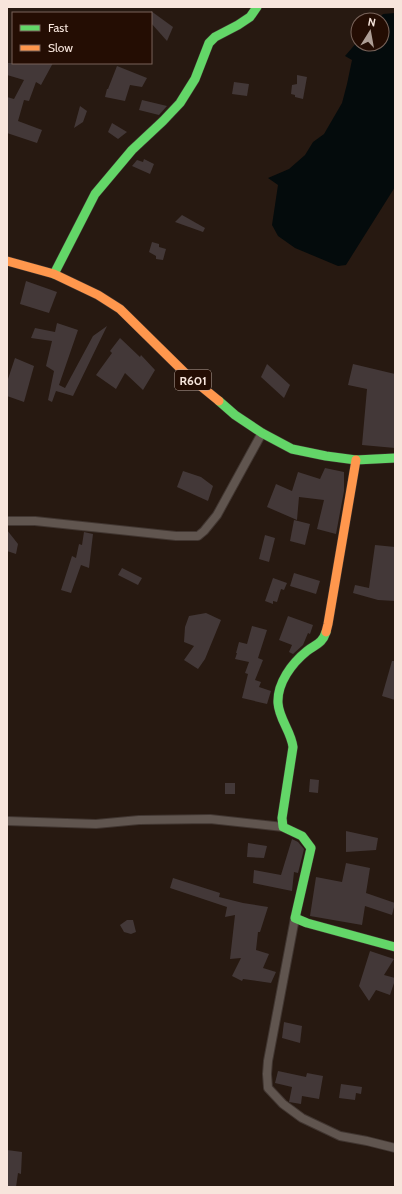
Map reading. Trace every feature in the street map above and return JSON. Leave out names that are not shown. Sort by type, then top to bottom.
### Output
[{"type":"street","points":[[54,274],[95,194],[132,150],[180,103],[195,79],[209,43],[215,37],[250,17],[257,7]]},
{"type":"street","name":"R601","points":[[7,261],[54,274],[98,294],[120,309],[186,374],[235,415],[262,433],[292,448],[326,456],[356,460],[395,458]]},
{"type":"street","points":[[7,521],[35,521],[176,536],[198,536],[217,515],[262,433]]},
{"type":"street","points":[[283,827],[282,818],[293,741],[281,717],[278,703],[280,690],[291,666],[323,639],[328,624],[356,460]]},
{"type":"street","points":[[7,821],[96,824],[139,820],[210,819],[250,822],[283,827],[304,837],[311,848],[295,918],[268,1061],[266,1074],[268,1088],[283,1104],[302,1118],[340,1136],[395,1148]]},
{"type":"street","points":[[295,918],[307,923],[395,947]]},
{"type":"shaded area","points":[[390,13],[395,13],[395,187],[346,265],[338,266],[295,248],[278,236],[272,225],[278,185],[268,178],[289,169],[305,155],[313,142],[324,134],[342,103],[352,60],[345,56],[350,50],[350,52],[390,52]]},
{"type":"building","points":[[151,12],[173,27],[167,41],[152,24]]},
{"type":"building","points":[[8,63],[52,64],[41,85],[36,82],[29,101],[24,100],[18,121],[42,130],[37,143],[7,133],[7,97],[14,99],[24,80],[7,75]]},
{"type":"building","points":[[117,66],[147,78],[142,87],[130,85],[125,101],[105,97]]},
{"type":"building","points":[[297,75],[307,77],[303,99],[295,97],[295,95],[291,94],[292,85],[297,84]]},
{"type":"building","points":[[234,82],[249,84],[247,96],[232,94]]},
{"type":"building","points":[[142,100],[167,106],[159,115],[139,110]]},
{"type":"building","points":[[80,106],[87,111],[83,122],[74,128]]},
{"type":"building","points":[[112,123],[127,132],[118,139],[108,132]]},
{"type":"building","points":[[144,159],[154,164],[150,174],[132,166],[137,160],[143,162]]},
{"type":"building","points":[[182,215],[205,228],[203,232],[175,222]]},
{"type":"building","points":[[152,242],[159,244],[159,247],[166,249],[163,260],[156,259],[156,256],[149,252]]},
{"type":"building","points":[[26,281],[57,292],[49,313],[20,304]]},
{"type":"building","points":[[57,323],[78,330],[59,385],[65,388],[93,336],[107,326],[73,396],[56,391],[52,402],[48,400],[54,371],[46,366],[52,341],[31,338],[35,328],[55,332]]},
{"type":"building","points":[[120,338],[140,357],[141,355],[155,370],[143,390],[125,373],[116,389],[96,375],[112,353],[110,351]]},
{"type":"building","points":[[15,358],[34,366],[24,402],[7,396],[7,382]]},
{"type":"building","points":[[267,364],[290,385],[284,398],[261,377]]},
{"type":"building","points":[[353,364],[395,374],[395,448],[362,445],[367,389],[348,385]]},
{"type":"building","points":[[325,468],[344,472],[344,491],[336,534],[317,529],[324,500],[299,497],[297,520],[267,507],[276,484],[292,491],[298,472],[320,479]]},
{"type":"building","points":[[183,471],[201,477],[213,486],[208,501],[177,487]]},
{"type":"building","points":[[294,520],[310,524],[305,545],[290,541]]},
{"type":"building","points":[[7,530],[18,544],[16,554],[7,551]]},
{"type":"building","points":[[84,532],[93,534],[89,568],[81,565],[71,593],[61,590],[72,556],[76,558],[79,544],[82,545]]},
{"type":"building","points":[[265,535],[275,538],[269,562],[259,559]]},
{"type":"building","points":[[375,545],[395,547],[395,601],[378,600],[353,593],[355,585],[369,588]]},
{"type":"building","points":[[122,568],[142,578],[138,585],[118,575]]},
{"type":"building","points":[[294,573],[320,581],[316,594],[290,586]]},
{"type":"building","points":[[273,578],[287,583],[284,590],[281,589],[277,602],[273,601],[273,604],[265,601]]},
{"type":"building","points":[[206,613],[221,620],[205,659],[198,669],[184,660],[194,646],[184,642],[185,627],[189,616]]},
{"type":"building","points":[[288,616],[313,625],[310,634],[308,633],[303,645],[293,654],[289,652],[292,645],[279,640]]},
{"type":"building","points":[[252,626],[267,630],[258,658],[263,660],[255,680],[261,682],[259,687],[271,691],[267,704],[242,698],[248,674],[245,673],[249,662],[235,659],[239,642],[247,644]]},
{"type":"building","points":[[392,661],[395,661],[395,700],[382,696]]},
{"type":"building","points":[[310,779],[319,780],[318,793],[309,792]]},
{"type":"building","points":[[225,783],[235,783],[235,794],[225,794]]},
{"type":"building","points":[[346,831],[378,838],[376,850],[346,852]]},
{"type":"building","points":[[292,839],[298,842],[304,849],[298,873],[294,872],[292,891],[253,883],[254,870],[281,875]]},
{"type":"building","points":[[248,843],[267,846],[264,858],[247,857]]},
{"type":"building","points":[[346,863],[370,868],[366,893],[395,903],[392,915],[365,906],[362,925],[310,916],[316,877],[342,882]]},
{"type":"building","points":[[173,878],[220,893],[219,897],[268,907],[260,932],[258,932],[256,950],[269,954],[263,968],[276,972],[271,983],[243,979],[242,981],[232,976],[241,958],[230,959],[235,915],[225,917],[227,907],[170,888]]},
{"type":"building","points":[[127,920],[133,920],[136,932],[131,934],[124,932],[120,925]]},
{"type":"building","points":[[370,951],[394,959],[384,975],[395,978],[395,980],[390,995],[376,990],[369,1001],[359,986]]},
{"type":"building","points":[[284,1022],[302,1026],[300,1043],[282,1038]]},
{"type":"building","points":[[278,1071],[306,1077],[307,1073],[323,1076],[319,1099],[302,1096],[301,1104],[289,1102],[292,1087],[275,1083]]},
{"type":"building","points":[[341,1084],[362,1087],[361,1094],[356,1093],[355,1100],[339,1098]]},
{"type":"building","points":[[7,1150],[22,1152],[21,1174],[18,1173],[16,1187],[7,1187]]},
{"type":"traffic: fast","points":[[54,274],[95,194],[132,150],[180,103],[195,79],[209,43],[215,37],[250,17],[257,7]]},
{"type":"traffic: fast","points":[[219,401],[235,415],[262,433],[292,449],[356,460],[395,458]]},
{"type":"traffic: fast","points":[[326,632],[321,641],[301,656],[291,667],[286,674],[278,696],[279,709],[293,747],[282,818],[283,827],[302,836],[311,848],[295,918],[307,923],[395,947]]},
{"type":"traffic: slow","points":[[7,261],[54,274],[98,295],[120,309],[186,374],[219,401]]},
{"type":"traffic: slow","points":[[326,632],[356,460]]}]
